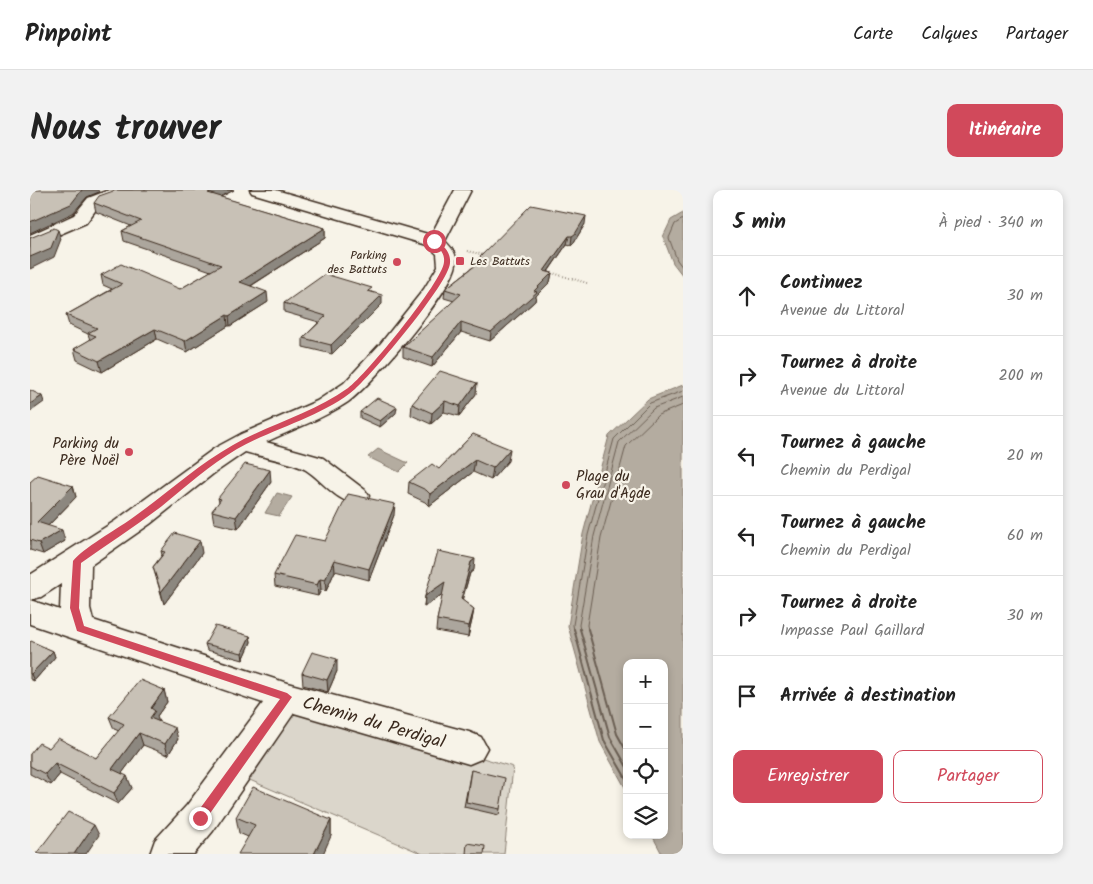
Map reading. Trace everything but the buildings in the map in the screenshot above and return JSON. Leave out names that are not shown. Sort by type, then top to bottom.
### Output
[{"type":"street","points":[[30,242],[80,218],[94,201],[124,190]]},
{"type":"street","points":[[258,190],[439,246]]},
{"type":"street","points":[[30,589],[77,561],[157,505],[191,472],[244,443],[334,401],[364,377],[438,282],[447,264],[439,246],[439,238],[463,190]]},
{"type":"street","points":[[244,443],[314,464],[356,496]]},
{"type":"street","points":[[77,561],[75,608],[80,628]]},
{"type":"street","name":"Chemin du Perdigal","points":[[30,612],[287,697],[469,748]]},
{"type":"street","points":[[169,854],[200,818],[287,697]]},
{"type":"path","points":[[439,246],[487,256]]},
{"type":"path","points":[[542,270],[587,283]]},
{"type":"shaded area","points":[[301,704],[513,767],[504,854],[423,854],[245,778]]},
{"type":"water","points":[[683,213],[683,276],[673,263],[663,237],[671,220]]},
{"type":"water","points":[[683,385],[683,854],[662,854],[654,839],[668,839],[668,659],[623,659],[623,784],[600,742],[568,626],[583,534],[609,436],[648,399]]},
{"type":"water","points":[[378,449],[408,463],[399,472],[368,457]]},
{"type":"water","points":[[277,493],[292,497],[279,516],[265,513]]},
{"type":"place","name":"Les Battuts","points":[[460,261]]},
{"type":"place","name":"Parking des Battuts","points":[[397,262]]},
{"type":"place","name":"Parking du Père Noël","points":[[129,452]]},
{"type":"place","name":"Plage du Grau d'Agde","points":[[566,485]]},
{"type":"route","points":[[200,818],[287,697],[80,628],[75,608],[77,561],[99,548],[157,505],[198,471],[234,448],[334,401],[351,389],[364,377],[428,298],[444,273],[447,257],[442,247],[434,241]]}]
